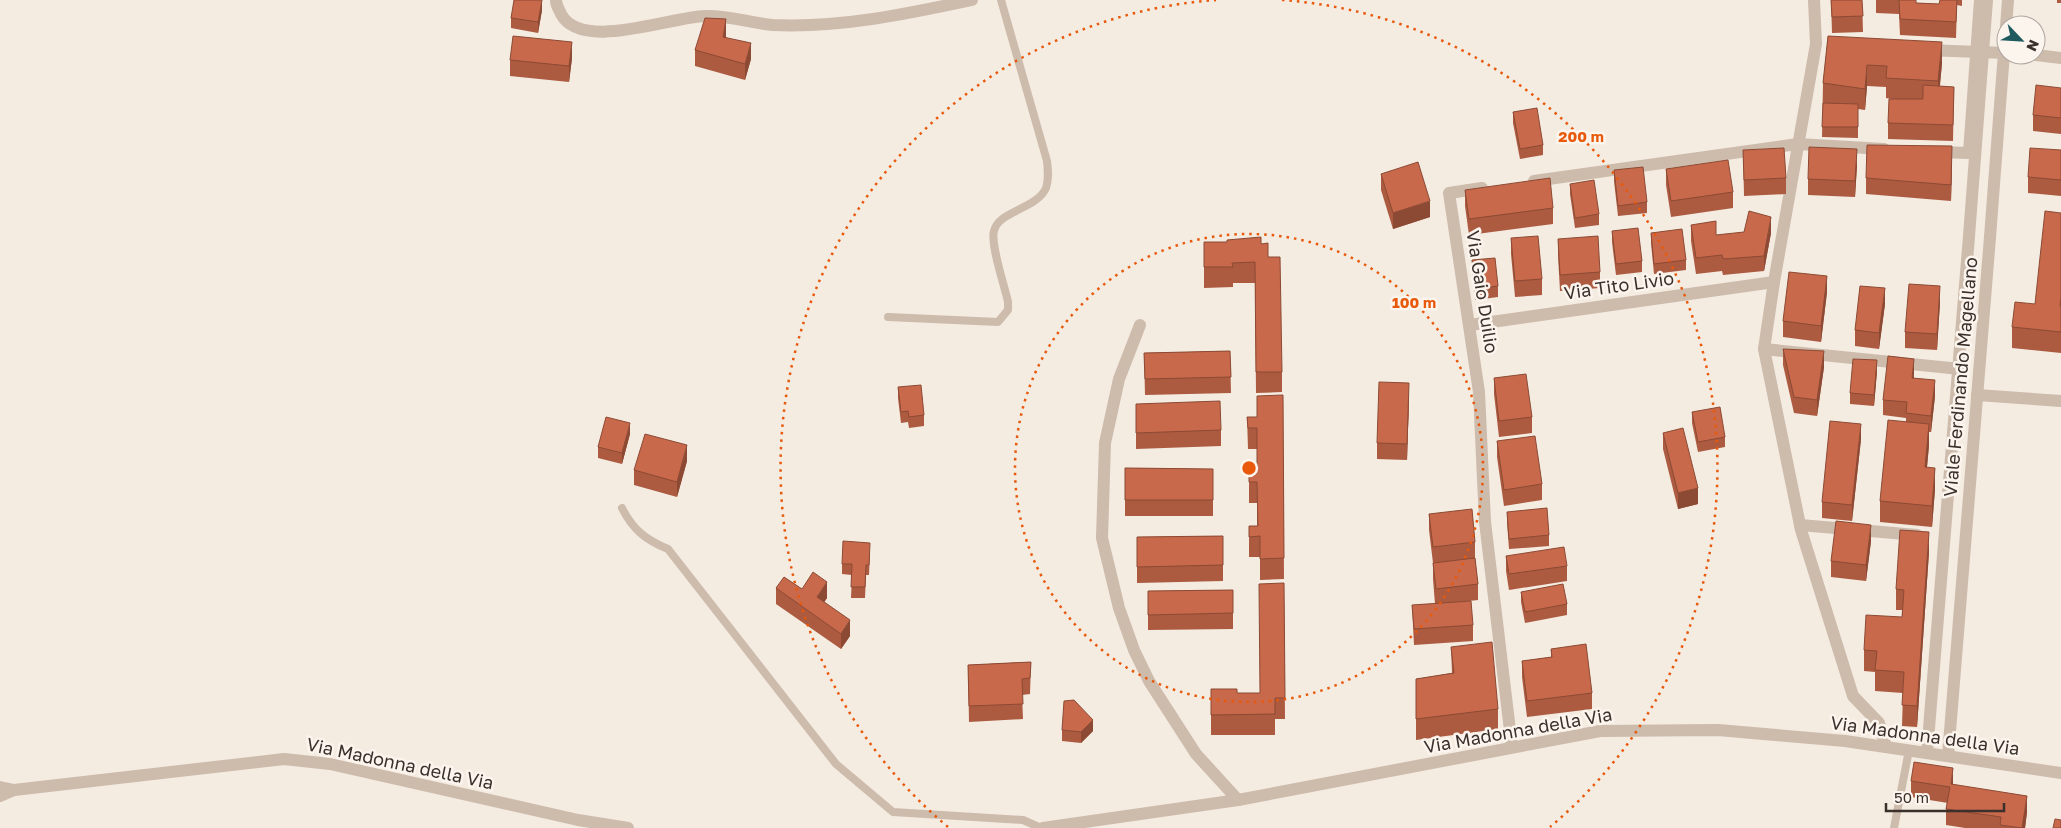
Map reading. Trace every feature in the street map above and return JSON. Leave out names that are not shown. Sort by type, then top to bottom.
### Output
[{"type":"street","points":[[556,0],[556,5],[565,22],[582,31],[602,33],[705,16],[772,25],[822,25],[924,11],[972,0]]},
{"type":"street","points":[[1814,0],[1821,45],[1798,144],[1764,349],[1800,525],[1852,696],[1879,723],[1886,747]]},
{"type":"street","points":[[1922,151],[1969,154],[1980,0]]},
{"type":"street","name":"Viale Ferdinando Magellano","points":[[1928,753],[1960,368],[1987,0]]},
{"type":"street","name":"Viale Ferdinando Magellano","points":[[1948,756],[2008,0]]},
{"type":"street","points":[[1916,49],[1996,53]]},
{"type":"street","points":[[2046,56],[2061,58]]},
{"type":"street","points":[[1526,182],[1798,144],[1893,149]]},
{"type":"street","name":"Via Gaio Duilio","points":[[1497,186],[1448,193],[1479,392],[1485,522],[1512,747]]},
{"type":"street","name":"Via Tito Livio","points":[[1470,325],[1774,282]]},
{"type":"street","points":[[1140,325],[1119,380],[1105,443],[1102,538],[1119,608],[1134,650],[1149,681],[1196,754],[1238,800]]},
{"type":"street","points":[[1764,349],[1960,368]]},
{"type":"street","points":[[1977,395],[2061,402]]},
{"type":"street","points":[[1800,525],[1918,535]]},
{"type":"street","name":"Via Madonna della Via","points":[[1042,828],[1238,800],[1600,731],[1718,730],[1845,741],[2061,773]]},
{"type":"street","name":"Via Madonna della Via","points":[[14,790],[284,759],[330,764],[578,820],[628,828]]},
{"type":"street","points":[[0,787],[14,790]]},
{"type":"street","points":[[0,796],[14,790]]},
{"type":"lane","points":[[888,317],[998,322],[1008,310],[993,231],[996,225],[1004,218],[1041,196],[1046,187],[1048,177],[1047,161],[1001,0]]},
{"type":"lane","points":[[622,508],[630,523],[651,542],[668,549],[836,764],[894,812],[1023,820],[1042,828]]},
{"type":"lane","points":[[1894,828],[1909,750]]},
{"type":"building","points":[[514,0],[542,0],[538,22],[511,18]]},
{"type":"building","points":[[1831,0],[1862,0],[1863,16],[1832,17]]},
{"type":"building","points":[[1899,0],[1916,0],[1916,3],[1939,4],[1940,0],[1957,0],[1956,22],[1900,19]]},
{"type":"building","points":[[705,18],[726,19],[723,37],[751,43],[745,64],[695,50]]},
{"type":"building","points":[[513,36],[572,42],[569,66],[510,60]]},
{"type":"building","points":[[1828,36],[1942,42],[1938,81],[1886,78],[1887,66],[1867,65],[1865,89],[1823,83]]},
{"type":"building","points":[[1923,85],[1954,87],[1953,125],[1888,123],[1889,99],[1923,99]]},
{"type":"building","points":[[2036,85],[2061,88],[2061,118],[2033,115]]},
{"type":"building","points":[[1823,103],[1858,104],[1858,127],[1822,127]]},
{"type":"building","points":[[1537,108],[1543,145],[1520,149],[1513,112]]},
{"type":"building","points":[[1867,145],[1952,146],[1951,185],[1866,178]]},
{"type":"building","points":[[1809,147],[1857,149],[1855,181],[1808,179]]},
{"type":"building","points":[[1784,148],[1786,178],[1744,180],[1743,150]]},
{"type":"building","points":[[2030,148],[2061,150],[2061,180],[2028,177]]},
{"type":"building","points":[[1728,160],[1733,192],[1671,201],[1666,169]]},
{"type":"building","points":[[1418,162],[1430,201],[1393,213],[1381,174]]},
{"type":"building","points":[[1643,167],[1647,202],[1618,206],[1614,170]]},
{"type":"building","points":[[1550,178],[1553,208],[1469,219],[1465,190]]},
{"type":"building","points":[[1594,180],[1599,214],[1575,218],[1570,184]]},
{"type":"building","points":[[1749,211],[1771,217],[1764,256],[1723,259],[1722,255],[1696,258],[1691,225],[1716,221],[1716,235],[1744,232]]},
{"type":"building","points":[[2045,211],[2061,213],[2061,332],[2012,327],[2015,302],[2035,304]]},
{"type":"building","points":[[1638,228],[1642,261],[1616,264],[1612,231]]},
{"type":"building","points":[[1682,229],[1686,260],[1654,264],[1651,233]]},
{"type":"building","points":[[1538,236],[1542,279],[1515,281],[1511,238]]},
{"type":"building","points":[[1598,236],[1600,272],[1560,275],[1558,239]]},
{"type":"building","points":[[1261,237],[1261,244],[1268,243],[1268,257],[1280,257],[1282,372],[1256,372],[1255,262],[1232,263],[1233,267],[1204,267],[1204,242],[1227,242],[1227,240]]},
{"type":"building","points":[[1495,258],[1498,286],[1475,289],[1472,260]]},
{"type":"building","points":[[1789,272],[1827,276],[1821,326],[1783,321]]},
{"type":"building","points":[[1909,284],[1940,286],[1937,334],[1905,332]]},
{"type":"building","points":[[1860,286],[1885,288],[1879,333],[1855,330]]},
{"type":"building","points":[[1783,349],[1824,351],[1817,400],[1794,397]]},
{"type":"building","points":[[1230,351],[1231,377],[1145,379],[1144,353]]},
{"type":"building","points":[[1888,356],[1914,359],[1912,378],[1935,380],[1931,416],[1906,413],[1907,402],[1883,400]]},
{"type":"building","points":[[1853,359],[1877,360],[1874,395],[1850,393]]},
{"type":"building","points":[[1526,374],[1532,417],[1499,421],[1494,378]]},
{"type":"building","points":[[1379,382],[1409,383],[1407,444],[1377,443]]},
{"type":"building","points":[[921,385],[924,415],[909,417],[908,411],[901,412],[898,387]]},
{"type":"building","points":[[1283,395],[1284,558],[1260,559],[1260,536],[1249,537],[1249,526],[1258,526],[1257,482],[1249,482],[1249,471],[1257,471],[1257,428],[1248,428],[1247,417],[1257,417],[1257,396]]},
{"type":"building","points":[[1220,401],[1221,430],[1136,433],[1136,404]]},
{"type":"building","points":[[1720,407],[1725,437],[1698,442],[1692,412]]},
{"type":"building","points":[[606,417],[630,423],[622,453],[598,447]]},
{"type":"building","points":[[1888,420],[1929,424],[1925,467],[1935,468],[1932,506],[1880,501]]},
{"type":"building","points":[[1830,421],[1861,424],[1852,505],[1822,502]]},
{"type":"building","points":[[1683,428],[1698,488],[1678,493],[1663,433]]},
{"type":"building","points":[[645,434],[687,445],[677,482],[634,470]]},
{"type":"building","points":[[1535,436],[1542,484],[1504,490],[1497,441]]},
{"type":"building","points":[[1125,468],[1213,469],[1213,500],[1125,500]]},
{"type":"building","points":[[1547,508],[1549,535],[1509,539],[1507,512]]},
{"type":"building","points":[[1472,509],[1475,542],[1433,547],[1429,514]]},
{"type":"building","points":[[1836,521],[1871,525],[1866,565],[1831,561]]},
{"type":"building","points":[[1900,530],[1929,532],[1917,706],[1902,705],[1904,672],[1875,670],[1877,651],[1864,650],[1866,615],[1902,617],[1904,590],[1896,589]]},
{"type":"building","points":[[1223,536],[1223,565],[1137,567],[1137,537]]},
{"type":"building","points":[[843,541],[870,543],[865,587],[851,587],[852,564],[842,564]]},
{"type":"building","points":[[1564,547],[1567,566],[1509,574],[1506,556]]},
{"type":"building","points":[[1475,558],[1478,584],[1436,589],[1433,563]]},
{"type":"building","points":[[813,572],[827,582],[817,597],[850,620],[841,634],[776,588],[784,577],[802,589]]},
{"type":"building","points":[[1284,583],[1285,698],[1275,698],[1275,714],[1211,715],[1211,689],[1237,689],[1237,693],[1260,693],[1259,584]]},
{"type":"building","points":[[1563,584],[1567,604],[1525,612],[1521,592]]},
{"type":"building","points":[[1233,590],[1233,613],[1148,615],[1148,591]]},
{"type":"building","points":[[1471,601],[1473,625],[1414,629],[1412,605]]},
{"type":"building","points":[[1492,642],[1498,709],[1416,719],[1416,679],[1454,673],[1451,647]]},
{"type":"building","points":[[1586,644],[1592,693],[1527,701],[1522,661],[1552,657],[1551,649]]},
{"type":"building","points":[[1031,662],[1030,678],[1022,679],[1023,704],[969,706],[968,665]]},
{"type":"building","points":[[1074,700],[1093,720],[1081,732],[1062,730],[1064,701]]},
{"type":"building","points":[[1914,762],[1953,768],[1951,784],[2027,796],[2022,828],[2000,825],[2001,817],[1946,809],[1950,787],[1911,781]]},
{"type":"building","points":[[2055,819],[2061,820],[2061,828],[2053,828]]}]
